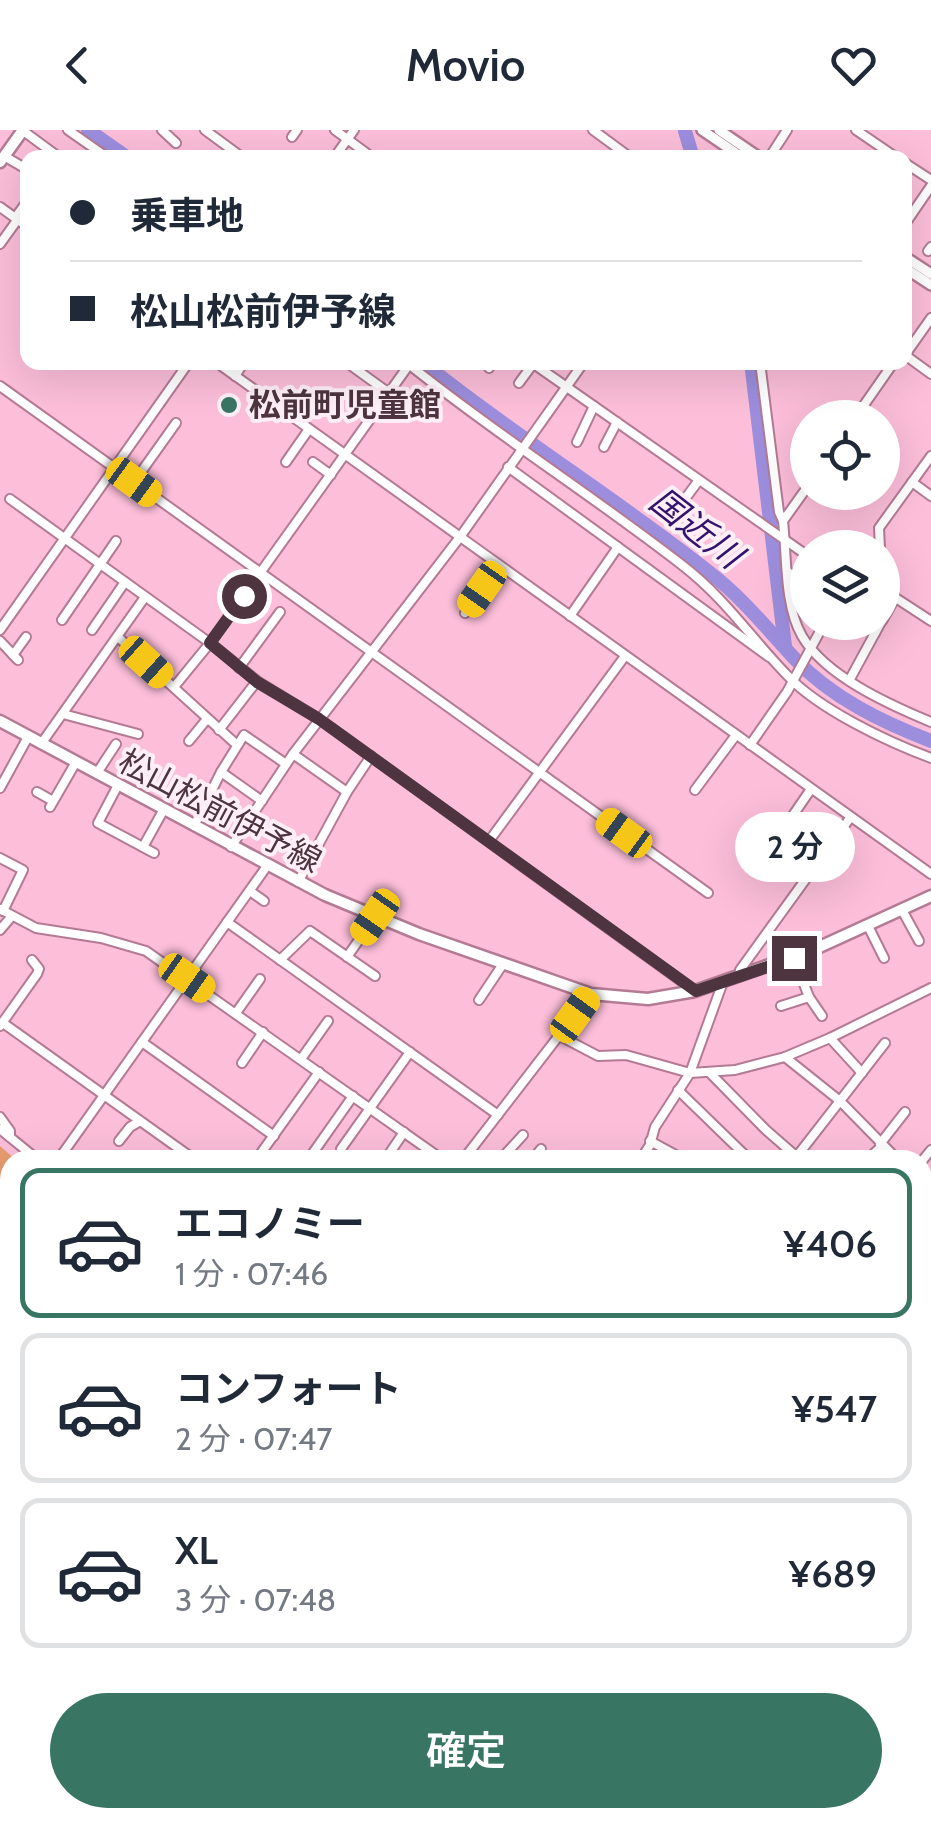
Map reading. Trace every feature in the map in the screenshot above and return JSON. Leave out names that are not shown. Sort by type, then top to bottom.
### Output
[{"type":"main road","points":[[2,159],[22,130]]},
{"type":"main road","name":"松山松前伊予線","points":[[0,721],[298,882],[375,917],[590,994],[648,999],[696,991],[794,958],[931,896]]},
{"type":"street","points":[[22,130],[49,150]]},
{"type":"street","points":[[68,130],[97,150]]},
{"type":"street","points":[[162,130],[176,143]]},
{"type":"street","points":[[335,130],[362,150]]},
{"type":"street","points":[[339,150],[354,130]]},
{"type":"street","points":[[593,130],[620,150]]},
{"type":"street","points":[[702,130],[732,150]]},
{"type":"street","points":[[719,130],[748,150]]},
{"type":"street","points":[[856,130],[885,150]]},
{"type":"street","points":[[209,131],[233,150]]},
{"type":"street","points":[[912,213],[931,183]]},
{"type":"street","points":[[0,207],[20,222]]},
{"type":"street","points":[[0,244],[20,213]]},
{"type":"street","points":[[912,345],[931,318]]},
{"type":"street","points":[[0,630],[183,370]]},
{"type":"street","points":[[227,370],[931,874]]},
{"type":"street","points":[[235,376],[239,370]]},
{"type":"street","points":[[357,370],[389,393]]},
{"type":"street","points":[[174,687],[261,573],[405,370]]},
{"type":"street","points":[[417,370],[695,575],[729,606],[794,680],[870,731],[931,758]]},
{"type":"street","points":[[518,383],[527,370]]},
{"type":"street","points":[[543,370],[790,544]]},
{"type":"street","points":[[231,846],[293,754],[460,537],[578,370]]},
{"type":"street","points":[[761,370],[788,572],[797,624],[809,649],[884,702],[931,722]]},
{"type":"street","points":[[868,400],[888,370]]},
{"type":"street","points":[[0,386],[708,894]]},
{"type":"street","points":[[577,442],[594,406]]},
{"type":"street","points":[[604,447],[617,422]]},
{"type":"street","points":[[134,482],[176,423]]},
{"type":"street","points":[[286,462],[309,429]]},
{"type":"street","points":[[878,530],[931,456]]},
{"type":"street","points":[[313,462],[331,475]]},
{"type":"street","points":[[508,467],[776,662]]},
{"type":"street","points":[[679,507],[699,480]]},
{"type":"street","points":[[912,482],[931,496]]},
{"type":"street","points":[[10,500],[210,643],[257,682],[319,719],[696,991]]},
{"type":"street","points":[[783,521],[791,510]]},
{"type":"street","points":[[62,620],[116,541]]},
{"type":"street","points":[[570,616],[618,546]]},
{"type":"street","points":[[465,613],[499,565]]},
{"type":"street","points":[[92,630],[125,582]]},
{"type":"street","points":[[42,744],[145,597]]},
{"type":"street","points":[[900,601],[931,621]]},
{"type":"street","points":[[239,668],[280,612]]},
{"type":"street","points":[[118,637],[237,745]]},
{"type":"street","points":[[0,641],[15,658],[26,638]]},
{"type":"street","points":[[750,746],[794,680],[814,640]]},
{"type":"street","points":[[850,680],[872,640]]},
{"type":"street","points":[[489,841],[625,656]]},
{"type":"street","points":[[218,730],[257,682]]},
{"type":"street","points":[[63,714],[138,734]]},
{"type":"street","points":[[189,741],[207,719]]},
{"type":"street","points":[[194,826],[244,735],[286,764]]},
{"type":"street","points":[[695,790],[736,735]]},
{"type":"street","points":[[0,788],[28,737]]},
{"type":"street","points":[[98,773],[116,744]]},
{"type":"street","points":[[293,754],[347,792]]},
{"type":"street","points":[[298,882],[371,756]]},
{"type":"street","points":[[37,792],[52,804],[76,762]]},
{"type":"street","points":[[221,772],[262,801]]},
{"type":"street","points":[[118,785],[98,823],[154,853]]},
{"type":"street","points":[[774,843],[811,790]]},
{"type":"street","points":[[143,847],[164,810]]},
{"type":"street","points":[[739,977],[740,970],[850,818]]},
{"type":"street","points":[[0,858],[23,870],[0,930]]},
{"type":"street","points":[[65,1150],[267,866]]},
{"type":"street","points":[[250,890],[264,900]]},
{"type":"street","points":[[902,910],[919,941]]},
{"type":"street","points":[[5,912],[36,928],[136,947],[187,978],[429,1150]]},
{"type":"street","points":[[347,957],[375,917]]},
{"type":"street","points":[[227,922],[498,1115]]},
{"type":"street","points":[[868,926],[884,958]]},
{"type":"street","points":[[280,960],[310,931],[375,976]]},
{"type":"street","points":[[794,958],[809,997],[822,1016]]},
{"type":"street","points":[[32,960],[39,969],[37,974],[1,1024],[181,1150]]},
{"type":"street","points":[[479,1000],[503,964]]},
{"type":"street","points":[[236,1013],[260,979]]},
{"type":"street","points":[[645,1150],[655,1127],[690,1073],[723,982]]},
{"type":"street","points":[[560,1036],[592,1055],[626,1055],[690,1073],[735,1070],[830,1038],[931,988]]},
{"type":"street","points":[[470,1150],[590,994]]},
{"type":"street","points":[[781,1006],[809,997]]},
{"type":"street","points":[[301,1059],[328,1021]]},
{"type":"street","points":[[242,1063],[264,1032]]},
{"type":"street","points":[[830,1038],[862,1073]]},
{"type":"street","points":[[142,1042],[274,1136]]},
{"type":"street","points":[[801,1150],[885,1043]]},
{"type":"street","points":[[342,1148],[410,1052]]},
{"type":"street","points":[[785,1056],[840,1101],[887,1150]]},
{"type":"street","points":[[264,1150],[319,1072]]},
{"type":"street","points":[[710,1073],[787,1150]]},
{"type":"street","points":[[678,1090],[740,1150]]},
{"type":"street","points":[[315,1150],[354,1096]]},
{"type":"street","points":[[877,1150],[905,1112]]},
{"type":"street","points":[[0,1118],[10,1137]]},
{"type":"street","points":[[118,1141],[140,1122]]},
{"type":"street","points":[[0,1129],[26,1150]]},
{"type":"street","points":[[392,1150],[404,1132]]},
{"type":"street","points":[[509,1150],[523,1135]]},
{"type":"street","points":[[650,1141],[667,1150]]},
{"type":"waterway","name":"国近川","points":[[88,130],[117,150]]},
{"type":"waterway","points":[[685,131],[691,150]]},
{"type":"waterway","name":"国近川","points":[[433,370],[722,582],[825,686],[876,717],[931,741]]},
{"type":"waterway","points":[[752,370],[785,646]]},
{"type":"place","name":"松前町児童館","points":[[229,405]]},
{"type":"route","points":[[244,596],[210,643],[257,682],[319,719],[696,991],[794,958]]}]
